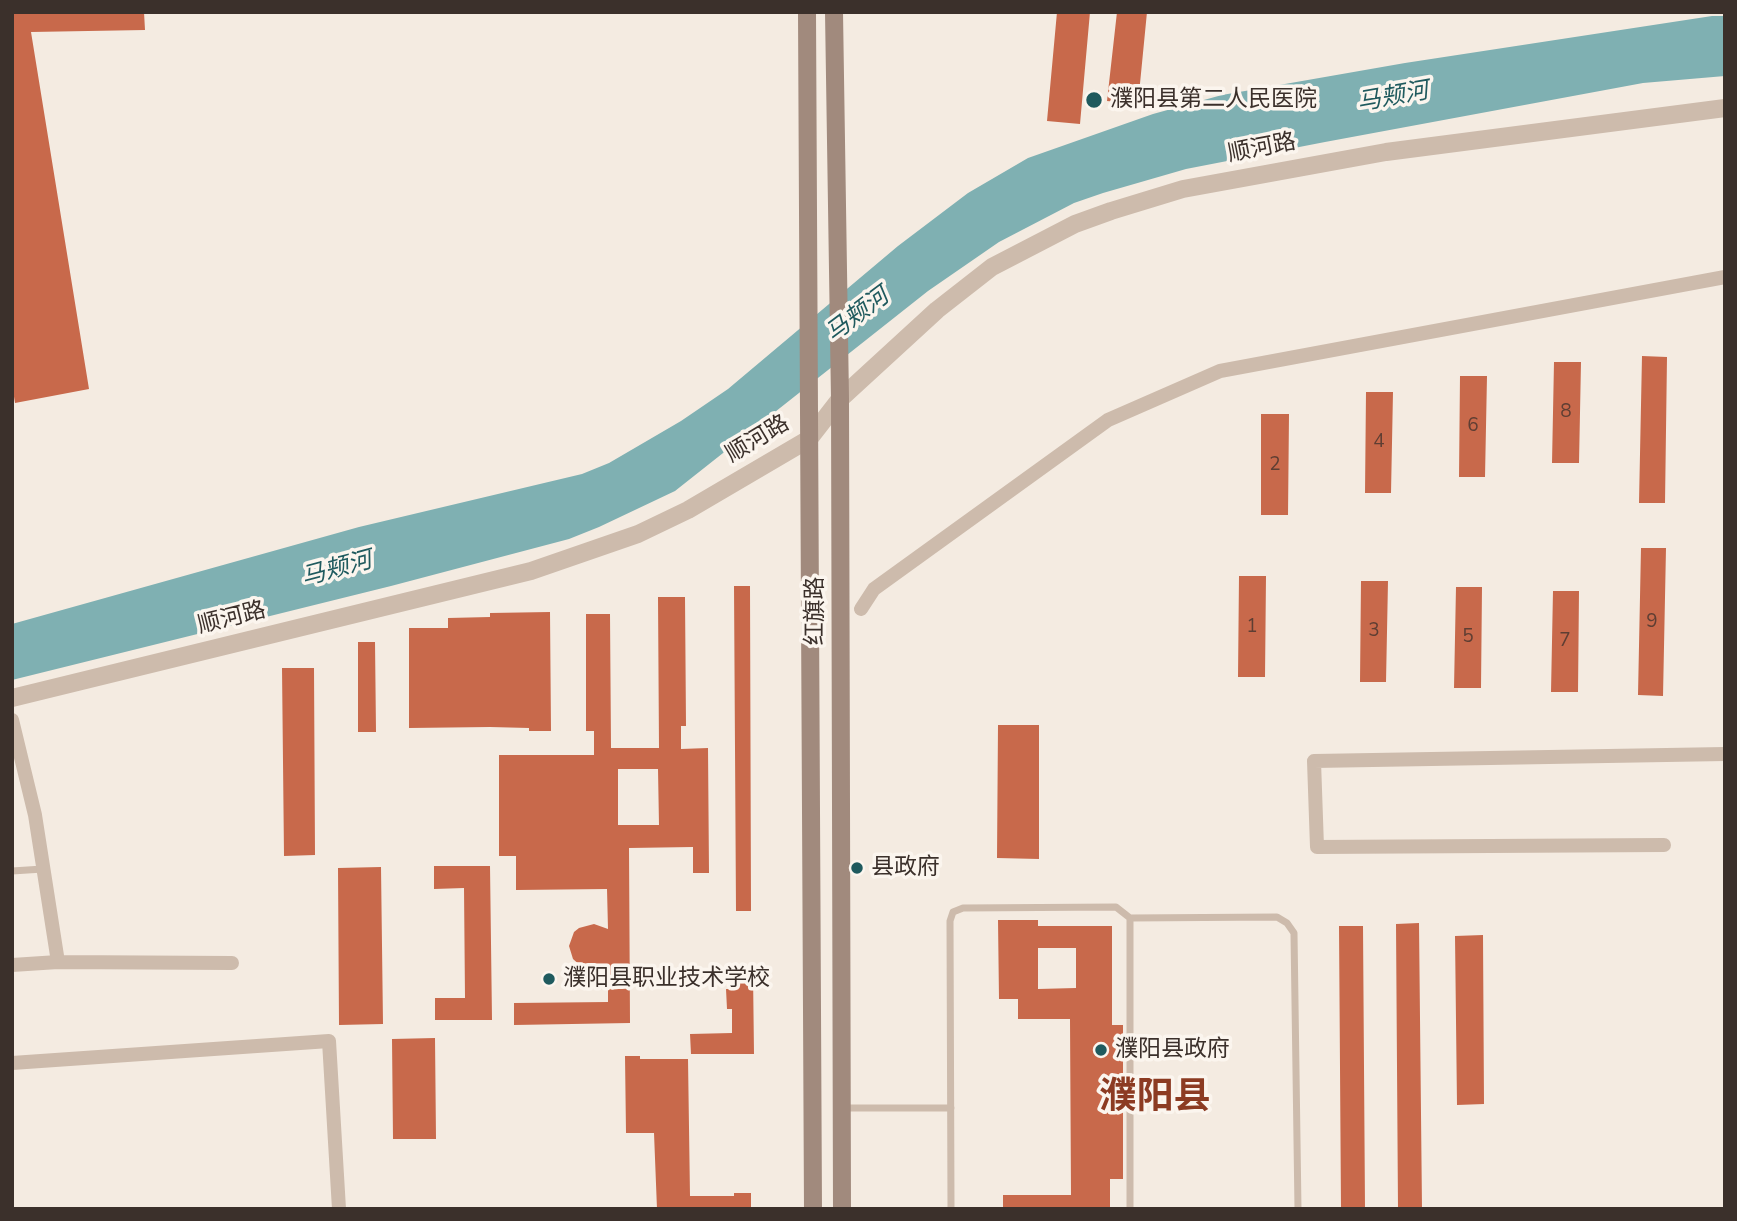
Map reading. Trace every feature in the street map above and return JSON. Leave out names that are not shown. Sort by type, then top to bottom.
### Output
[{"type":"main road","name":"红旗路","points":[[807,12],[813,1209]]},
{"type":"main road","name":"红旗路","points":[[834,12],[840,399],[842,1209]]},
{"type":"main road","points":[[811,789],[841,789]]},
{"type":"street","name":"顺河路","points":[[12,698],[531,571],[638,534],[688,510],[809,439],[840,399],[937,310],[992,267],[1075,224],[1111,211],[1183,189],[1386,152],[1725,108]]},
{"type":"street","points":[[862,609],[874,589],[1108,420],[1220,371],[1725,277]]},
{"type":"street","points":[[12,720],[35,815],[58,962]]},
{"type":"street","points":[[1664,845],[1317,847],[1314,761],[1725,754]]},
{"type":"street","points":[[12,965],[58,962],[232,963]]},
{"type":"street","points":[[12,1063],[329,1041],[339,1209]]},
{"type":"lane","points":[[12,872],[43,869]]},
{"type":"lane","points":[[951,1209],[950,921],[953,912],[963,908],[1116,907],[1130,918],[1276,917],[1287,923],[1294,933],[1297,1209]]},
{"type":"lane","points":[[1130,918],[1130,1209]]},
{"type":"lane","points":[[841,1108],[951,1108]]},
{"type":"water","name":"马颊河","points":[[1725,16],[1725,76],[1643,83],[1186,169],[1074,203],[999,242],[928,291],[675,491],[569,539],[12,680],[12,624],[359,527],[582,474],[609,463],[681,421],[728,389],[898,246],[968,193],[1028,158],[1153,114],[1222,95],[1405,63]]},
{"type":"building","points":[[12,12],[144,12],[145,30],[31,32],[89,389],[15,403],[12,384]]},
{"type":"building","points":[[1057,12],[1090,12],[1080,124],[1047,121]]},
{"type":"building","points":[[1117,12],[1147,12],[1138,104],[1107,101]]},
{"type":"building","points":[[1642,356],[1667,357],[1665,503],[1639,503]]},
{"type":"building","points":[[1554,362],[1581,362],[1579,463],[1552,463]]},
{"type":"building","points":[[1460,376],[1487,376],[1485,477],[1459,477]]},
{"type":"building","points":[[1366,392],[1393,392],[1391,493],[1365,493]]},
{"type":"building","points":[[1261,414],[1289,414],[1288,515],[1261,515]]},
{"type":"building","points":[[1641,548],[1666,548],[1663,696],[1638,695]]},
{"type":"building","points":[[1239,576],[1266,576],[1265,677],[1238,677]]},
{"type":"building","points":[[1361,581],[1388,581],[1386,682],[1360,682]]},
{"type":"building","points":[[734,586],[750,586],[751,911],[736,911]]},
{"type":"building","points":[[1456,587],[1482,587],[1481,688],[1454,688]]},
{"type":"building","points":[[1553,591],[1579,591],[1578,692],[1551,692]]},
{"type":"building","points":[[658,597],[685,597],[686,726],[681,726],[681,749],[708,748],[709,873],[693,873],[693,847],[629,848],[630,1023],[514,1025],[514,1003],[608,1002],[608,964],[595,969],[582,967],[573,959],[569,946],[574,932],[579,928],[594,924],[608,929],[607,889],[516,890],[516,856],[499,856],[499,755],[594,755],[594,731],[586,731],[586,614],[610,614],[611,748],[659,748]],"holes":[[[618,769],[658,769],[659,825],[618,825]]]},
{"type":"building","points":[[550,612],[551,731],[490,727],[409,728],[409,628],[448,628],[448,618],[490,617],[490,613]]},
{"type":"building","points":[[358,642],[375,642],[376,732],[358,732]]},
{"type":"building","points":[[282,668],[314,668],[315,855],[284,856]]},
{"type":"building","points":[[998,725],[1039,725],[1039,859],[997,858]]},
{"type":"building","points":[[434,866],[490,866],[492,1020],[435,1020],[435,998],[465,998],[464,888],[434,889]]},
{"type":"building","points":[[381,867],[383,1024],[339,1025],[338,868]]},
{"type":"building","points":[[998,920],[1038,920],[1038,926],[1112,926],[1112,1025],[1123,1025],[1123,1179],[1110,1179],[1110,1209],[1003,1209],[1003,1195],[1071,1195],[1070,1019],[1018,1019],[1018,999],[999,999]],"holes":[[[1038,948],[1076,948],[1076,988],[1038,989]]]},
{"type":"building","points":[[1419,923],[1422,1209],[1398,1209],[1396,924]]},
{"type":"building","points":[[1339,926],[1363,926],[1365,1209],[1341,1209]]},
{"type":"building","points":[[1483,935],[1484,1104],[1457,1105],[1455,936]]},
{"type":"building","points":[[731,973],[753,973],[754,1054],[691,1054],[690,1034],[732,1033],[732,1009],[727,1009],[726,989],[731,989]]},
{"type":"building","points":[[435,1038],[436,1139],[393,1139],[392,1039]]},
{"type":"building","points":[[625,1056],[640,1056],[640,1059],[688,1059],[690,1196],[734,1196],[734,1193],[751,1193],[751,1209],[657,1209],[654,1133],[626,1133]]},
{"type":"place","name":"濮阳县第二人民医院","points":[[1094,100]]},
{"type":"place","name":"县政府","points":[[857,868]]},
{"type":"place","name":"濮阳县职业技术学校","points":[[549,979]]},
{"type":"place","name":"濮阳县政府","points":[[1101,1050]]},
{"type":"district","name":"濮阳县","points":[[1155,1099]]}]
